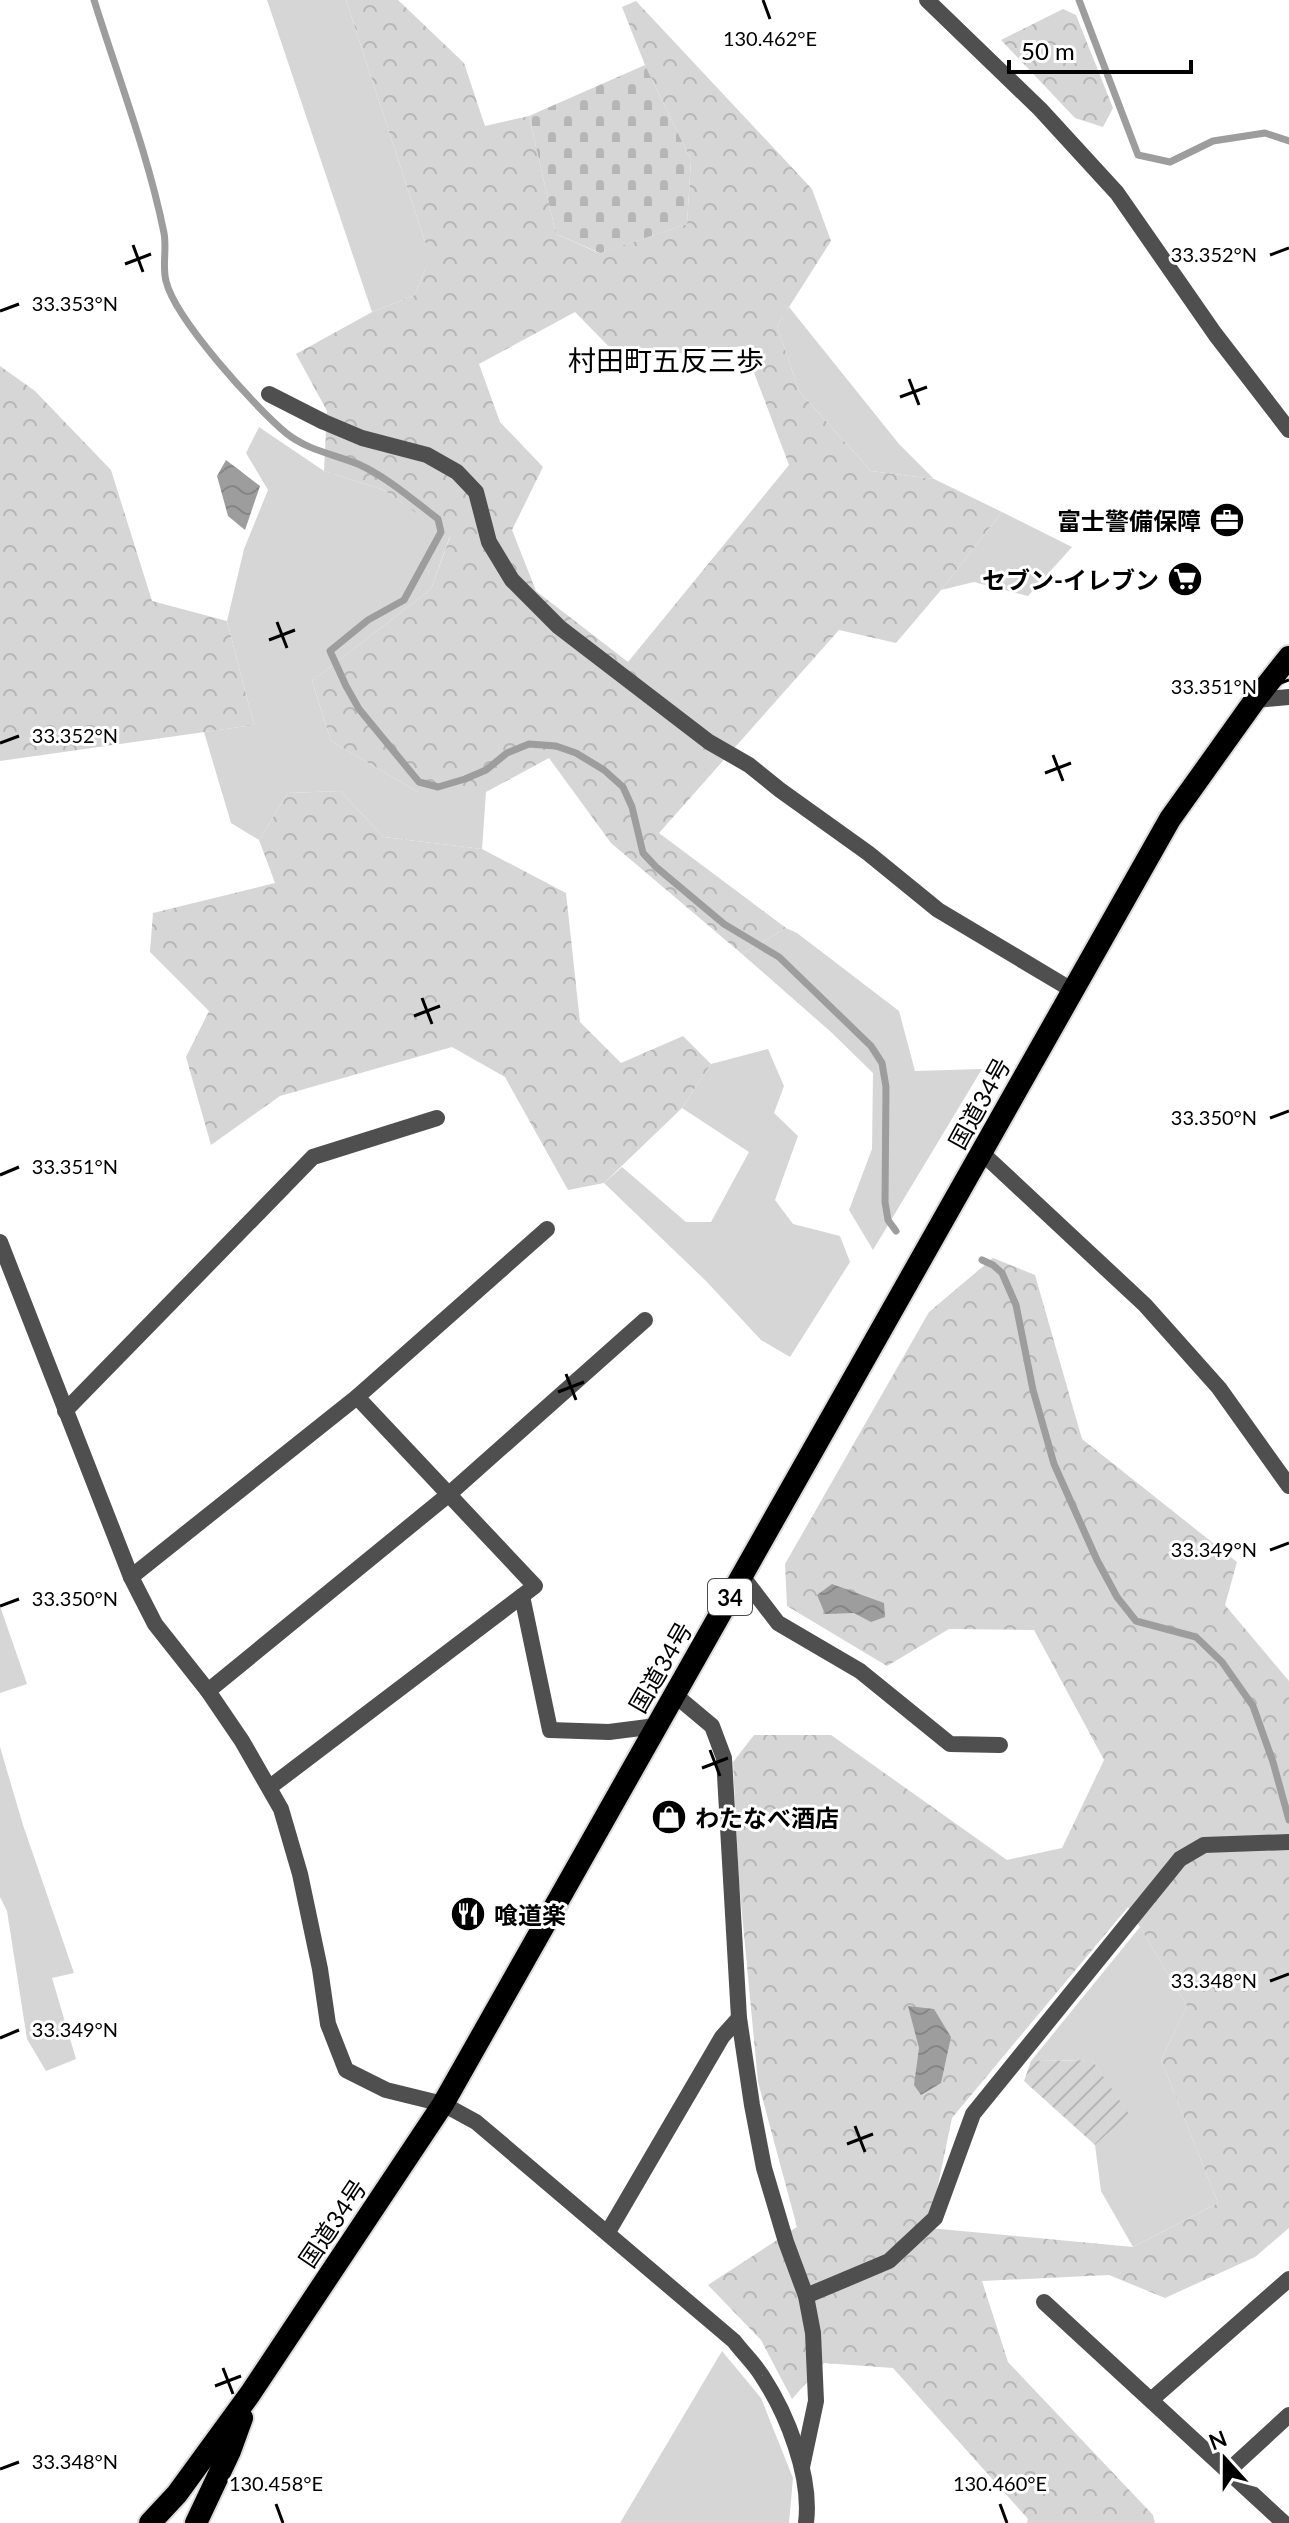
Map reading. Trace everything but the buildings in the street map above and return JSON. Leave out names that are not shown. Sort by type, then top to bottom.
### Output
[{"type":"highway","name":"国道34号","points":[[150,2523],[177,2494],[250,2394],[443,2104],[1170,819],[1289,657]]},
{"type":"highway","points":[[196,2523],[230,2451],[250,2394]]},
{"type":"street","points":[[927,0],[1040,109],[1117,193],[1215,334],[1289,430]]},
{"type":"street","points":[[269,394],[336,428],[427,455],[457,472],[476,492],[489,542],[512,580],[559,627],[709,742],[749,765],[868,853],[938,910],[1072,990]]},
{"type":"street","points":[[1255,700],[1289,697]]},
{"type":"street","points":[[65,1411],[313,1157],[437,1118]]},
{"type":"street","points":[[981,1152],[1145,1305],[1219,1388],[1289,1486]]},
{"type":"street","points":[[131,1577],[357,1397],[547,1229]]},
{"type":"street","points":[[0,1242],[131,1577],[155,1624],[208,1691],[242,1741],[281,1809],[300,1874],[328,2024],[346,2070],[386,2090],[443,2104],[476,2122],[734,2341],[761,2375],[787,2422],[801,2468],[806,2523]]},
{"type":"street","points":[[208,1691],[448,1495],[645,1320]]},
{"type":"street","points":[[270,1787],[535,1586],[357,1397]]},
{"type":"street","points":[[742,1576],[778,1623],[860,1671],[950,1744],[1000,1745]]},
{"type":"street","points":[[522,1596],[550,1730],[609,1732],[656,1726]]},
{"type":"street","points":[[675,1695],[712,1726],[724,1758],[739,2018],[764,2168],[806,2296],[813,2333],[816,2401],[801,2468]]},
{"type":"street","points":[[806,2296],[889,2261],[935,2218],[973,2114],[1180,1859],[1204,1845],[1289,1842]]},
{"type":"street","points":[[608,2232],[722,2037],[739,2018]]},
{"type":"street","points":[[1151,2400],[1289,2279]]},
{"type":"street","points":[[1044,2302],[1284,2523]]},
{"type":"street","points":[[1228,2471],[1289,2415]]},
{"type":"green space","points":[[267,0],[346,0],[426,245],[426,267],[415,295],[372,312]]},
{"type":"green space","points":[[346,0],[398,0],[464,63],[485,126],[529,116],[556,234],[599,253],[687,224],[691,160],[645,65],[622,7],[636,1],[812,189],[831,241],[777,326],[799,391],[871,471],[934,479],[1002,512],[896,643],[839,630],[659,833],[786,928],[742,954],[611,843],[549,758],[486,792],[418,792],[331,741],[312,681],[431,589],[450,537],[384,490],[324,471],[327,411],[296,354],[372,312],[415,295],[426,267],[426,245]],"holes":[[[575,312],[622,360],[744,346],[789,465],[628,662],[536,591],[512,530],[543,467],[500,422],[479,364]]]},
{"type":"green space","points":[[1063,9],[1076,15],[1113,108],[1103,127],[1075,118],[1001,40]]},
{"type":"green space","points":[[645,65],[691,160],[687,224],[600,253],[556,234],[529,116]]},
{"type":"green space","points":[[789,307],[899,444],[934,479],[871,471],[799,391],[777,326]]},
{"type":"green space","points":[[0,366],[35,391],[111,470],[152,601],[227,621],[254,725],[0,761]]},
{"type":"green space","points":[[259,427],[324,471],[384,490],[450,536],[431,589],[312,681],[331,741],[418,792],[486,792],[482,849],[384,837],[340,791],[288,793],[259,840],[231,823],[204,732],[254,725],[227,621],[244,549],[268,490],[246,453]]},
{"type":"green space","points":[[1002,512],[1072,547],[1028,596],[974,582],[941,590]]},
{"type":"green space","points":[[340,791],[384,837],[482,849],[566,893],[580,1022],[621,1063],[683,1036],[711,1064],[682,1108],[604,1183],[568,1190],[505,1077],[452,1047],[280,1096],[211,1145],[186,1057],[209,1011],[150,952],[153,913],[275,883],[259,840],[288,793]]},
{"type":"green space","points":[[786,928],[797,933],[899,1011],[915,1071],[982,1069],[873,1250],[849,1210],[872,1149],[873,1073],[742,954]]},
{"type":"green space","points":[[768,1049],[784,1086],[774,1113],[798,1136],[775,1200],[793,1224],[840,1236],[850,1262],[790,1357],[761,1340],[706,1281],[604,1183],[622,1167],[686,1222],[711,1222],[749,1152],[682,1108],[711,1064]]},
{"type":"green space","points":[[993,1258],[1035,1275],[1082,1439],[1237,1562],[1225,1605],[1289,1681],[1289,2228],[1255,2257],[1165,2298],[1109,2275],[982,2281],[1008,2362],[1153,2515],[1155,2523],[1027,2523],[1028,2519],[893,2368],[824,2363],[792,2399],[761,2340],[708,2285],[797,2227],[758,2082],[739,1882],[733,1762],[754,1735],[831,1735],[1007,1860],[1062,1848],[1104,1760],[1034,1630],[949,1629],[887,1666],[787,1606],[785,1564],[929,1312]],"holes":[[[1128,1907],[1187,2006],[1161,2060],[1218,2203],[1133,2247],[929,2228],[952,2118]]]},
{"type":"green space","points":[[0,1606],[27,1684],[0,1693]]},
{"type":"green space","points":[[0,1747],[23,1825],[74,1973],[52,1978],[76,2059],[46,2071],[27,2039],[7,1911],[0,1897]]},
{"type":"green space","points":[[1140,1927],[1187,2006],[1161,2060],[1218,2203],[1133,2247],[1101,2191],[1095,2145],[1128,2114],[1092,2060],[1031,2061]]},
{"type":"green space","points":[[1092,2060],[1129,2114],[1095,2145],[1024,2081],[1031,2061]]},
{"type":"green space","points":[[722,2351],[761,2398],[793,2478],[789,2523],[620,2523]]},
{"type":"water","points":[[226,460],[260,486],[245,530],[228,516],[217,476]]},
{"type":"water","points":[[832,1584],[884,1603],[885,1617],[871,1622],[854,1613],[825,1614],[817,1595]]},
{"type":"water","points":[[908,2006],[934,2009],[951,2037],[941,2083],[921,2095],[914,2085],[919,2048]]},
{"type":"waterway","points":[[94,0],[157,203],[165,239],[166,281],[184,317],[237,384],[286,433],[311,448],[369,469],[438,519],[441,532],[404,600],[368,620],[330,651],[359,709],[419,782],[438,787],[465,779],[486,770],[507,753],[529,744],[556,746],[576,753],[604,770],[623,787],[632,807],[643,853],[656,867],[724,924],[779,957],[871,1046],[882,1063],[886,1087],[885,1202],[888,1220],[896,1231]]},
{"type":"waterway","points":[[1079,0],[1138,155],[1170,162],[1213,141],[1265,133],[1289,141]]},
{"type":"waterway","points":[[982,1260],[1002,1273],[1016,1305],[1033,1390],[1054,1464],[1117,1597],[1136,1621],[1196,1637],[1222,1662],[1253,1706],[1289,1820]]},
{"type":"place","name":"富士警備保障","points":[[1227,520]]},
{"type":"place","name":"セブン-イレブン","points":[[1185,579]]},
{"type":"place","name":"わたなべ酒店","points":[[669,1817]]},
{"type":"place","name":"喰道楽","points":[[468,1914]]},
{"type":"district","name":"村田町五反三歩","points":[[666,360]]}]
